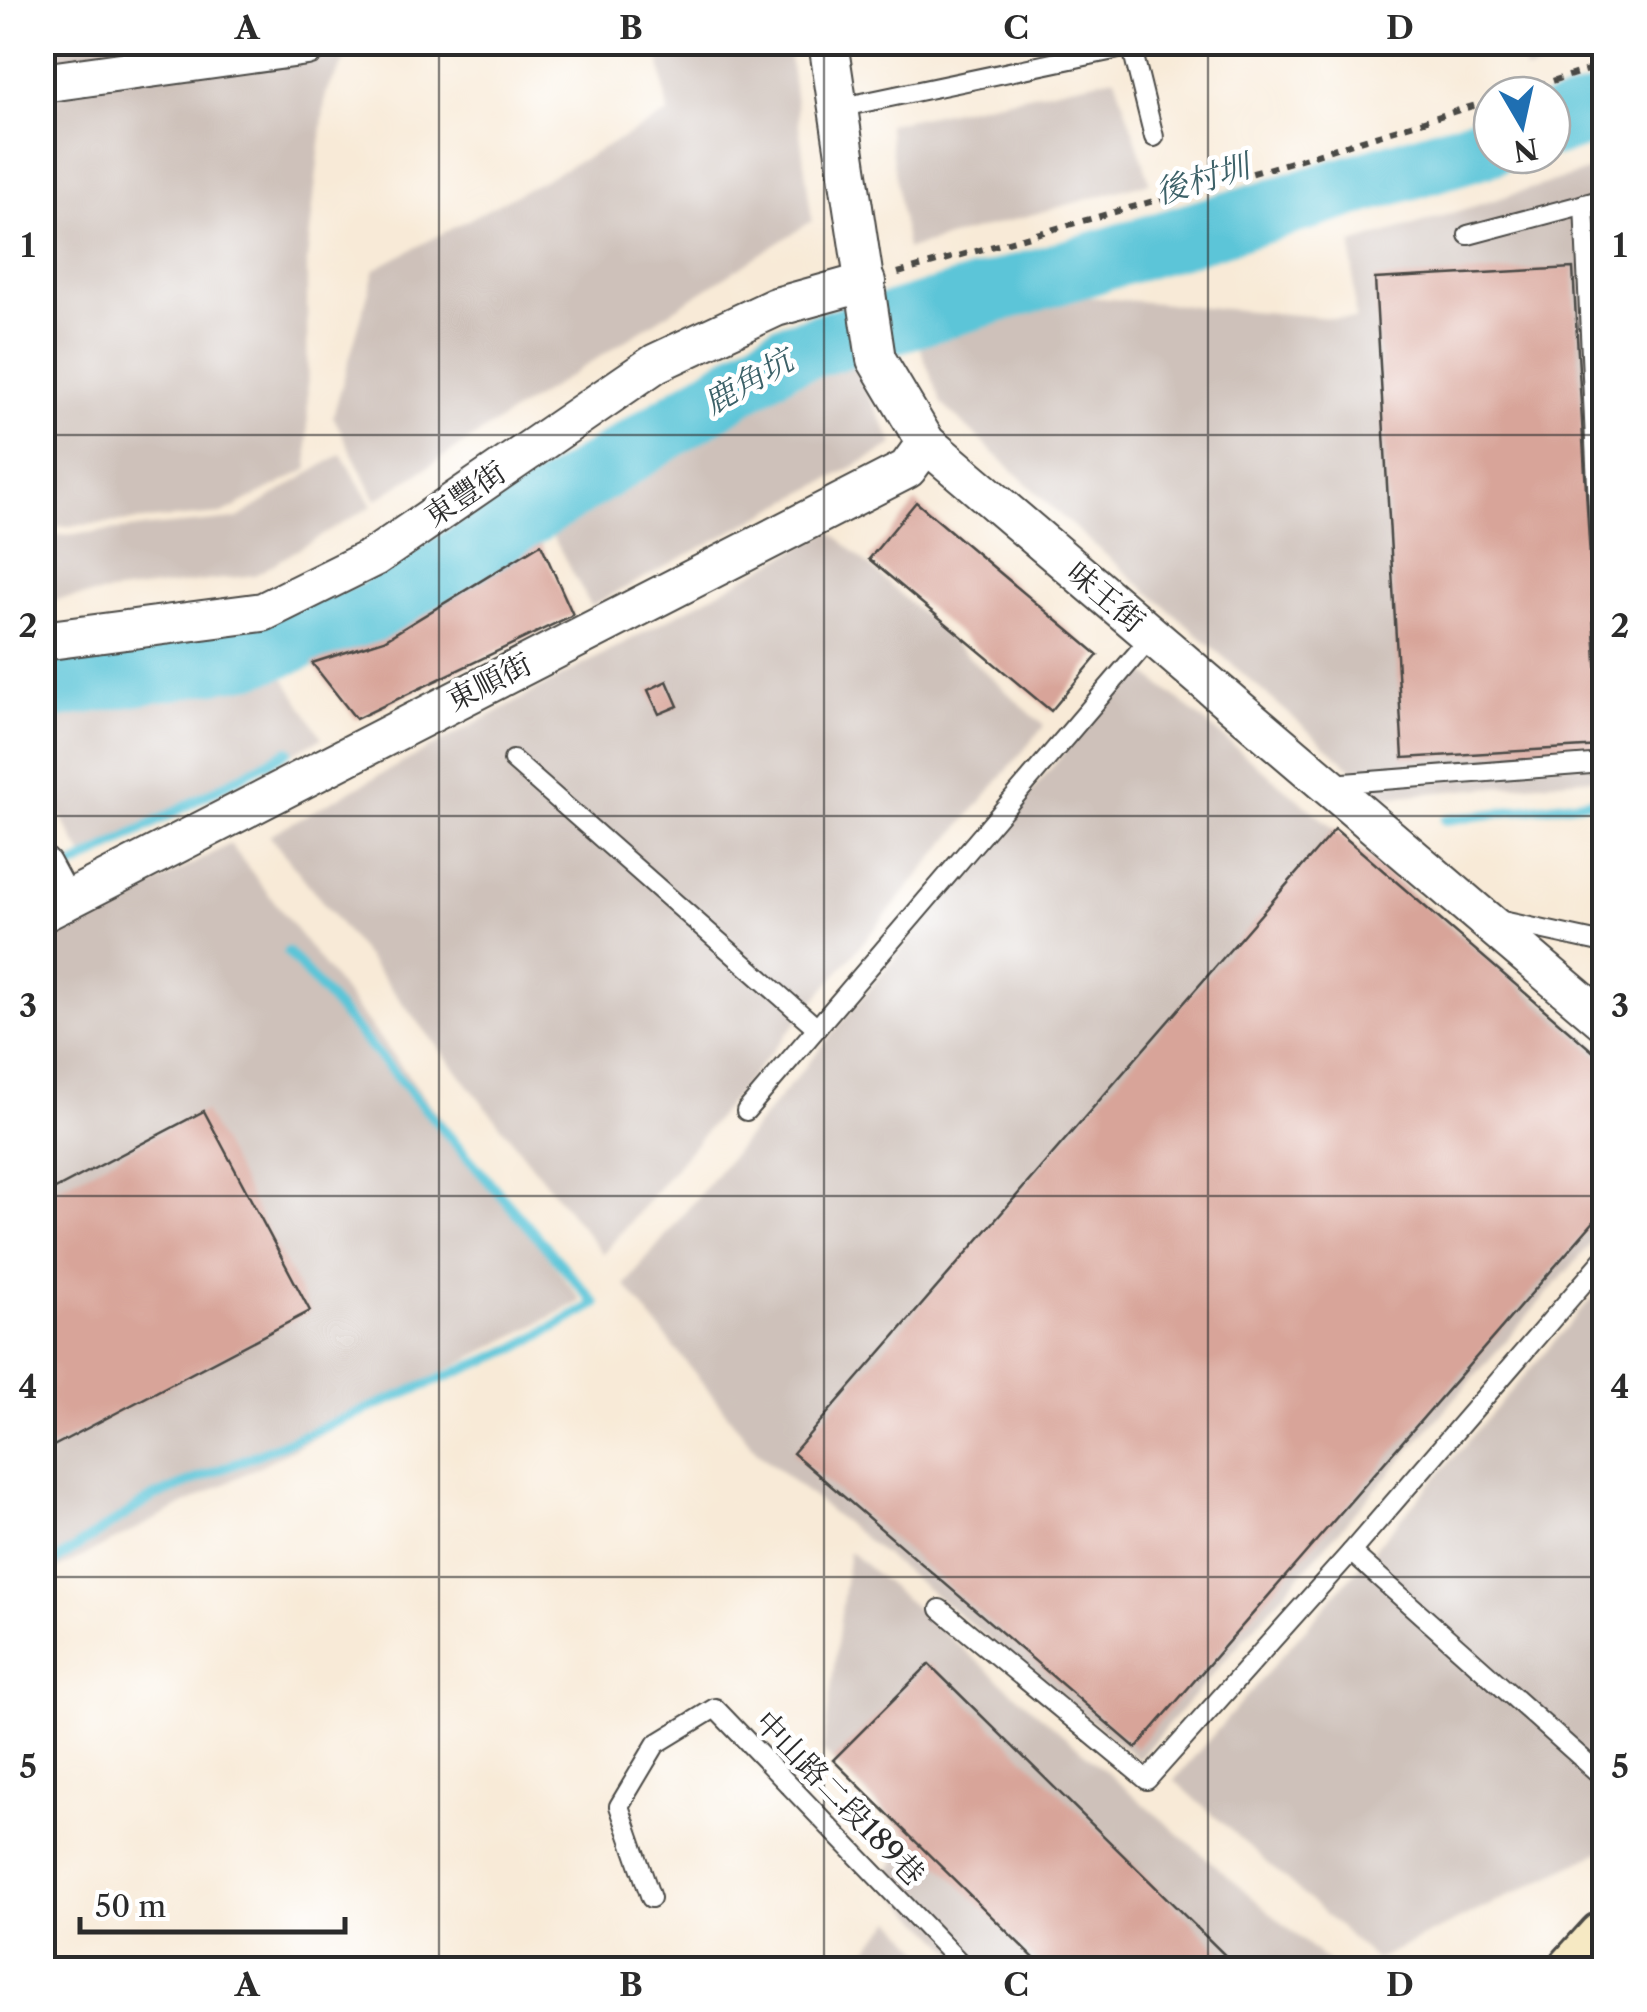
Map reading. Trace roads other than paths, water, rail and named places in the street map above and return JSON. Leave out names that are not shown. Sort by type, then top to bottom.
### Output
[{"type":"main road","points":[[1575,1970],[1604,1938]]},
{"type":"street","points":[[42,82],[308,46],[312,42]]},
{"type":"street","name":"味王街","points":[[828,42],[876,359],[926,443],[1604,1021]]},
{"type":"street","name":"東豐街","points":[[42,642],[263,612],[374,557],[656,364],[776,308],[866,283]]},
{"type":"street","name":"東順街","points":[[52,908],[907,470],[926,443]]},
{"type":"street","points":[[42,866],[52,908]]},
{"type":"lane","points":[[838,108],[1152,42]]},
{"type":"lane","points":[[1132,48],[1154,137]]},
{"type":"lane","points":[[1468,235],[1604,199]]},
{"type":"lane","points":[[1584,204],[1604,635]]},
{"type":"lane","points":[[746,1111],[1152,636]]},
{"type":"lane","points":[[513,760],[817,1028]]},
{"type":"lane","points":[[1325,784],[1604,763]]},
{"type":"lane","points":[[1480,916],[1604,943]]},
{"type":"lane","points":[[940,1609],[1148,1780],[1352,1552],[1604,1259]]},
{"type":"lane","points":[[1352,1552],[1604,1778]]},
{"type":"lane","name":"中山路二段189巷","points":[[651,1898],[619,1806],[656,1744],[716,1708],[967,1970]]},
{"type":"waterway","name":"後村圳","points":[[1572,93],[1604,84]]},
{"type":"waterway","name":"鹿角坑","points":[[1572,120],[1604,110]]},
{"type":"waterway","name":"後村圳","points":[[927,289],[1472,123]]},
{"type":"waterway","name":"鹿角坑","points":[[42,690],[252,656],[372,613],[785,355],[1472,150]]},
{"type":"waterway","points":[[68,869],[288,751]]},
{"type":"waterway","points":[[1445,820],[1604,799]]},
{"type":"waterway","points":[[42,1570],[151,1498],[516,1348],[596,1304],[288,952]]}]
